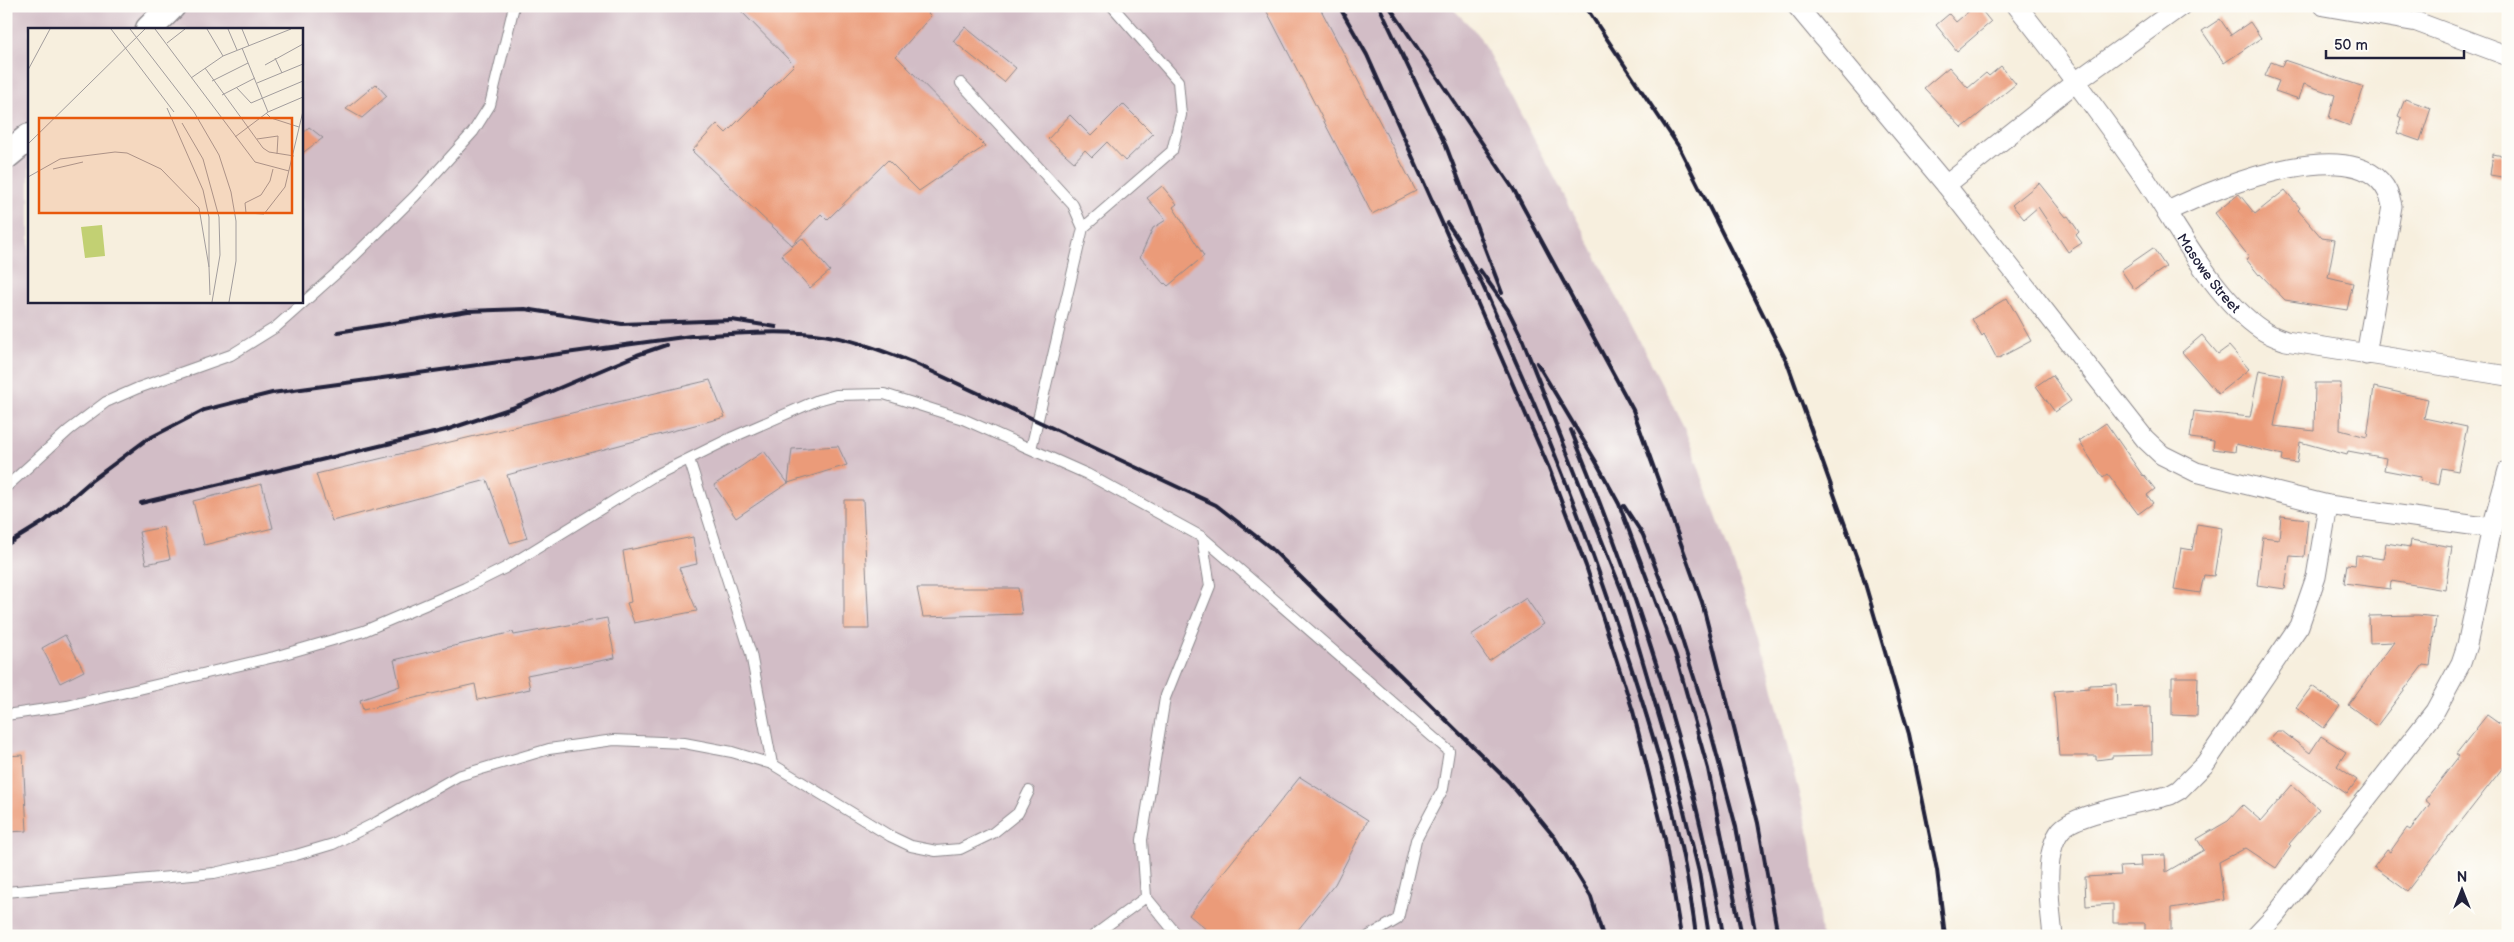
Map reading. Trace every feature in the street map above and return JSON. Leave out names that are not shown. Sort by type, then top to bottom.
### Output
[{"type":"street","points":[[150,28],[172,6]]},
{"type":"street","points":[[1798,6],[1946,184],[2145,439],[2162,455],[2196,472],[2328,505],[2492,528]]},
{"type":"street","name":"Masowe Street","points":[[2017,6],[2077,81],[2168,211],[2208,274],[2228,300],[2263,331],[2286,341],[2508,376]]},
{"type":"street","points":[[1946,184],[2077,81],[2181,6]]},
{"type":"street","points":[[2324,6],[2414,14],[2508,56]]},
{"type":"street","points":[[6,156],[28,138]]},
{"type":"street","points":[[2168,211],[2240,182],[2299,166],[2334,163],[2376,176],[2384,183],[2392,206],[2366,355]]},
{"type":"street","points":[[2256,936],[2274,917],[2435,711],[2461,663],[2467,645],[2492,528],[2508,470]]},
{"type":"street","points":[[2053,936],[2050,862],[2054,842],[2061,830],[2069,824],[2091,815],[2170,795],[2179,790],[2204,764],[2299,626],[2316,577],[2328,505]]},
{"type":"lane","points":[[6,487],[69,430],[106,402],[138,388],[230,355],[276,327],[340,270],[415,196],[473,132],[490,105],[514,6]]},
{"type":"lane","points":[[1083,228],[1172,151],[1181,115],[1178,81],[1112,6]]},
{"type":"lane","points":[[961,83],[1073,204],[1083,228],[1031,449]]},
{"type":"lane","points":[[6,715],[68,706],[274,657],[364,631],[465,588],[505,568],[624,493],[688,459],[818,400],[859,393],[884,394],[909,400],[963,419],[1087,474],[1202,537],[1449,751],[1443,789],[1416,840],[1398,919],[1369,936]]},
{"type":"lane","points":[[688,459],[752,654],[772,764]]},
{"type":"lane","points":[[1178,936],[1146,897],[1142,840],[1165,698],[1210,586],[1202,537]]},
{"type":"lane","points":[[6,892],[214,874],[296,855],[333,844],[458,776],[550,749],[614,740],[684,743],[732,752],[772,764],[890,836],[911,846],[936,851],[960,849],[993,833],[1018,812],[1029,791]]},
{"type":"lane","points":[[1093,936],[1146,897]]},
{"type":"shaded area","points":[[6,6],[1450,6],[1478,34],[1581,227],[1684,427],[1760,637],[1811,842],[1821,936],[6,936]]},
{"type":"building","points":[[736,6],[921,6],[931,16],[896,56],[985,146],[919,191],[888,160],[827,220],[821,214],[792,245],[692,151],[717,124],[726,133],[794,65]]},
{"type":"building","points":[[1264,6],[1319,6],[1416,191],[1372,214]]},
{"type":"building","points":[[1975,6],[1978,6],[1991,22],[1957,51],[1936,25],[1949,14],[1956,22]]},
{"type":"building","points":[[2220,19],[2231,35],[2250,22],[2261,38],[2224,63],[2202,31]]},
{"type":"building","points":[[965,27],[1016,68],[1004,82],[953,41]]},
{"type":"building","points":[[2284,60],[2364,87],[2350,126],[2329,118],[2335,95],[2304,84],[2299,99],[2275,91],[2279,81],[2265,76],[2271,62],[2282,66]]},
{"type":"building","points":[[2001,66],[2016,84],[1962,128],[1924,88],[1949,67],[1968,88],[1986,73],[1989,76]]},
{"type":"building","points":[[376,84],[387,96],[362,118],[346,109]]},
{"type":"building","points":[[2405,99],[2431,108],[2420,141],[2397,133],[2402,118],[2398,116]]},
{"type":"building","points":[[1123,104],[1153,134],[1125,161],[1107,142],[1092,157],[1085,150],[1074,162],[1048,139],[1070,115],[1091,136]]},
{"type":"building","points":[[309,127],[323,138],[302,153],[302,135]]},
{"type":"building","points":[[2493,154],[2508,157],[2508,178],[2490,175]]},
{"type":"building","points":[[2039,183],[2066,217],[2068,216],[2079,232],[2076,235],[2082,243],[2068,252],[2038,207],[2024,219],[2012,205]]},
{"type":"building","points":[[1162,186],[1177,204],[1173,207],[1204,256],[1168,286],[1140,257],[1153,228],[1166,220],[1147,198]]},
{"type":"building","points":[[2285,190],[2300,208],[2298,210],[2322,238],[2335,240],[2328,277],[2353,283],[2347,310],[2285,300],[2259,275],[2246,259],[2249,257],[2215,213],[2239,194],[2255,214]]},
{"type":"building","points":[[802,238],[830,271],[810,288],[781,255]]},
{"type":"building","points":[[2153,248],[2166,267],[2134,289],[2121,270]]},
{"type":"building","points":[[2007,298],[2031,341],[1997,359],[1984,334],[1982,336],[1972,319]]},
{"type":"building","points":[[2202,335],[2218,354],[2229,346],[2249,369],[2218,394],[2182,352]]},
{"type":"building","points":[[2259,370],[2284,375],[2274,426],[2314,431],[2315,383],[2341,383],[2340,430],[2367,437],[2374,387],[2428,399],[2424,418],[2467,427],[2458,471],[2442,468],[2439,485],[2420,481],[2421,477],[2384,470],[2386,458],[2348,451],[2347,455],[2300,442],[2297,463],[2282,461],[2283,455],[2236,444],[2235,452],[2213,449],[2214,441],[2190,438],[2194,411],[2250,417]]},
{"type":"building","points":[[2052,375],[2071,401],[2055,412],[2036,386]]},
{"type":"building","points":[[710,380],[725,417],[507,475],[527,538],[510,543],[487,480],[332,521],[316,474]]},
{"type":"building","points":[[2106,423],[2143,476],[2155,489],[2147,495],[2153,503],[2138,514],[2108,474],[2103,478],[2079,441]]},
{"type":"building","points":[[838,446],[847,465],[788,483],[792,449]]},
{"type":"building","points":[[764,451],[788,483],[736,518],[714,485]]},
{"type":"building","points":[[262,484],[273,528],[204,545],[193,501]]},
{"type":"building","points":[[844,500],[863,500],[869,629],[844,629]]},
{"type":"building","points":[[2281,516],[2308,519],[2304,557],[2290,556],[2285,589],[2257,585],[2263,537],[2279,539]]},
{"type":"building","points":[[2197,524],[2222,528],[2214,576],[2204,575],[2200,593],[2174,589],[2181,548],[2192,550]]},
{"type":"building","points":[[163,527],[170,559],[146,564],[139,532]]},
{"type":"building","points":[[693,537],[697,564],[679,568],[697,611],[634,623],[627,603],[631,602],[623,551]]},
{"type":"building","points":[[2411,540],[2452,547],[2445,590],[2391,581],[2390,589],[2344,583],[2347,564],[2355,565],[2356,555],[2383,559],[2386,543],[2410,547]]},
{"type":"building","points":[[917,588],[1018,588],[1022,614],[923,617]]},
{"type":"building","points":[[1526,598],[1544,624],[1489,661],[1471,635]]},
{"type":"building","points":[[2418,615],[2436,617],[2430,666],[2423,665],[2377,726],[2348,705],[2394,642],[2370,643],[2369,616]]},
{"type":"building","points":[[607,618],[615,658],[527,675],[530,689],[478,700],[475,684],[363,710],[360,700],[400,686],[394,660],[513,632],[514,635]]},
{"type":"building","points":[[65,635],[84,671],[60,683],[42,648]]},
{"type":"building","points":[[2172,677],[2198,677],[2197,716],[2172,715]]},
{"type":"building","points":[[2116,684],[2117,708],[2151,707],[2152,755],[2112,756],[2112,758],[2096,760],[2096,756],[2059,756],[2054,691],[2089,688],[2089,685]]},
{"type":"building","points":[[2312,686],[2340,706],[2324,728],[2296,708]]},
{"type":"building","points":[[2487,715],[2508,730],[2508,761],[2407,891],[2374,867],[2387,850],[2390,852],[2407,828],[2410,830],[2430,804],[2425,800],[2459,756],[2456,754]]},
{"type":"building","points":[[2277,731],[2282,731],[2310,753],[2321,736],[2346,752],[2337,766],[2357,780],[2347,794],[2269,740]]},
{"type":"building","points":[[23,755],[27,831],[6,832],[6,756]]},
{"type":"building","points":[[1300,777],[1368,820],[1335,884],[1293,936],[1214,936],[1189,915]]},
{"type":"building","points":[[2292,785],[2319,809],[2289,844],[2291,846],[2276,868],[2246,848],[2219,862],[2224,900],[2171,908],[2171,931],[2145,932],[2145,923],[2113,923],[2113,904],[2086,906],[2085,877],[2121,875],[2120,867],[2141,866],[2140,856],[2165,855],[2166,872],[2204,850],[2197,839],[2228,821],[2243,805],[2261,821]]},
{"type":"railway","points":[[1339,6],[1367,55],[1468,281],[1549,468],[1586,566],[1633,711],[1665,839],[1681,936]]},
{"type":"railway","points":[[1379,6],[1446,146],[1502,293]]},
{"type":"railway","points":[[1389,6],[1514,190],[1633,410],[1702,602],[1758,823],[1778,936]]},
{"type":"railway","points":[[1585,6],[1679,147],[1787,362],[1861,570],[1909,734],[1937,870],[1945,936]]},
{"type":"railway","points":[[1447,223],[1469,257],[1533,400],[1605,590],[1629,660],[1664,777],[1683,856],[1696,936]]},
{"type":"railway","points":[[1480,270],[1508,310],[1521,336],[1623,594],[1670,754],[1699,872],[1709,936]]},
{"type":"railway","points":[[338,332],[468,311],[525,309],[622,324],[732,320],[776,327]]},
{"type":"railway","points":[[6,545],[45,521],[91,481],[146,440],[204,410],[272,393],[691,336],[783,332],[840,338],[914,363],[1216,505],[1271,548],[1509,782],[1555,838],[1591,897],[1603,936]]},
{"type":"railway","points":[[141,503],[446,430],[512,408],[637,355],[666,345]]},
{"type":"railway","points":[[1537,363],[1619,504],[1676,656],[1708,769],[1742,936]]},
{"type":"railway","points":[[1571,430],[1627,577],[1660,676],[1689,777],[1719,909],[1723,936]]},
{"type":"railway","points":[[1624,506],[1643,535],[1675,618],[1707,718],[1736,827],[1756,936]]}]
